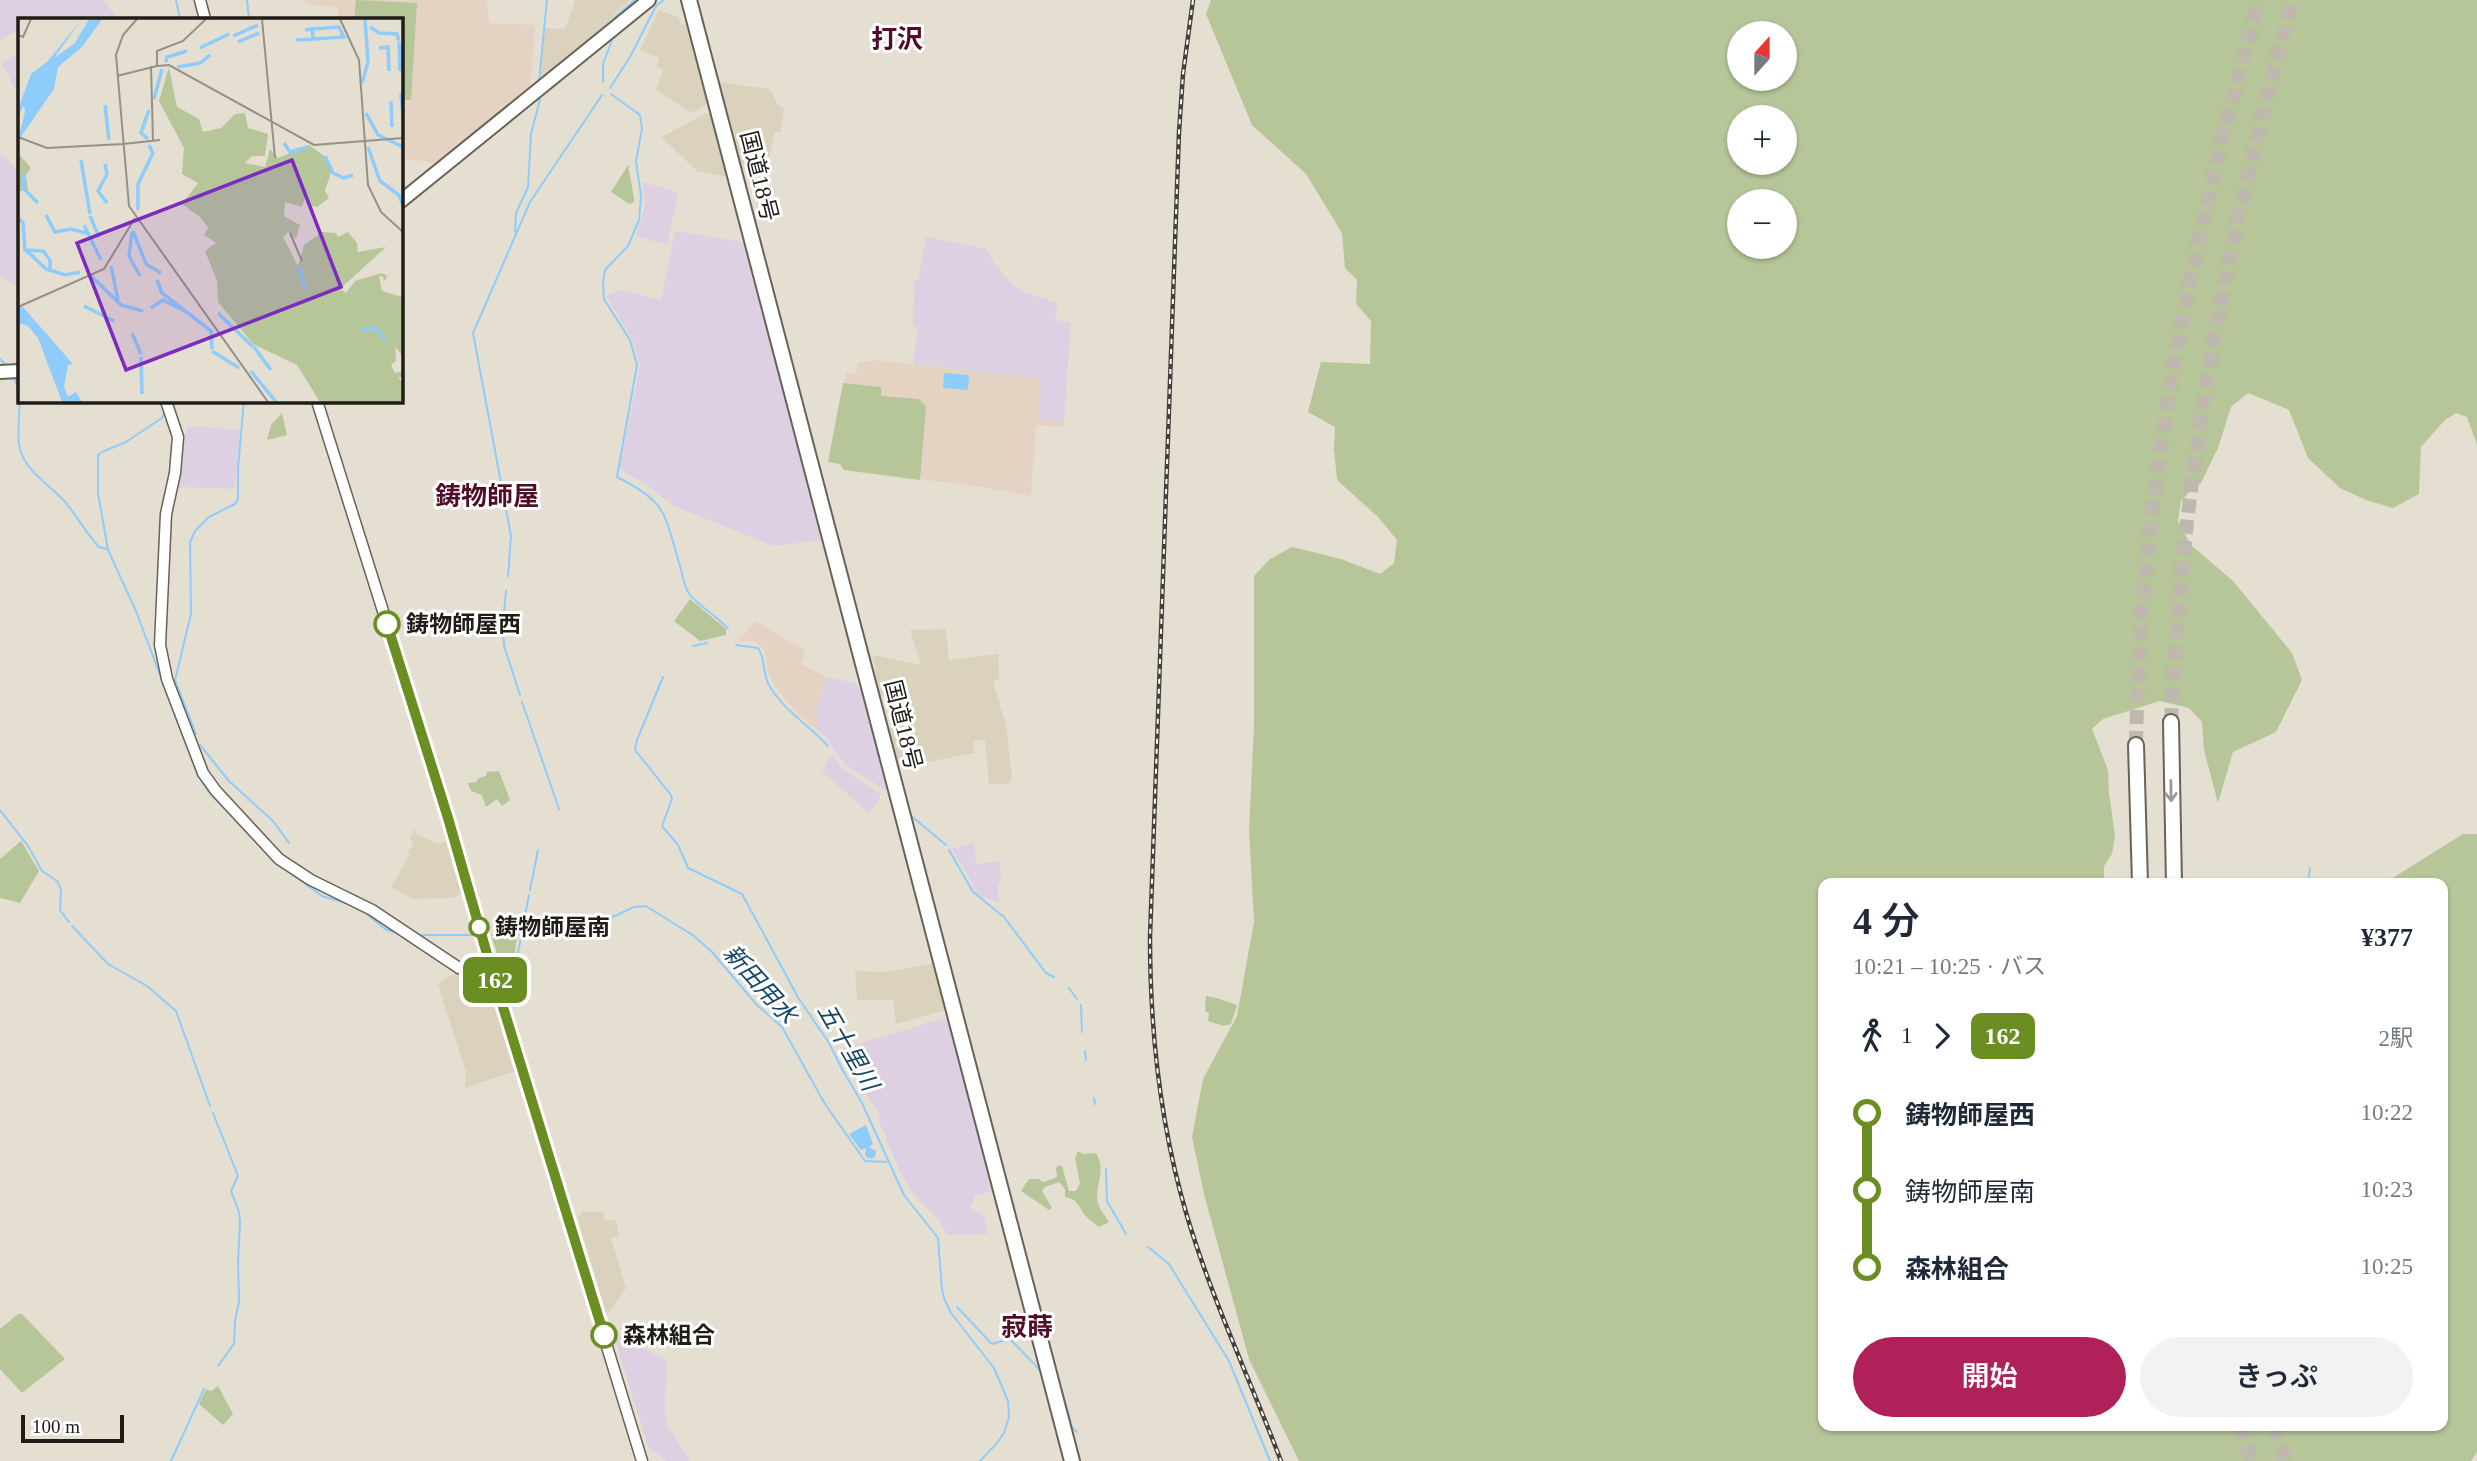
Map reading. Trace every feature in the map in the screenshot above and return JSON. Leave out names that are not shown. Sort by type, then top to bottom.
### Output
[{"type":"highway","name":"国道18号","points":[[689,0],[1072,1461]]},
{"type":"highway","points":[[2171,722],[2174,878]]},
{"type":"highway","points":[[2136,745],[2140,878]]},
{"type":"main road","points":[[402,200],[649,0]]},
{"type":"street","points":[[200,0],[205,18]]},
{"type":"street","points":[[166,402],[178,437],[175,473],[166,513],[160,645],[167,680],[203,773],[264,845],[310,880],[372,910],[459,968],[471,972],[491,968]]},
{"type":"street","points":[[317,402],[448,818],[491,968],[642,1461]]},
{"type":"shaded area","points":[[0,0],[103,0],[117,18],[18,18],[18,35],[14,32],[0,40]]},
{"type":"shaded area","points":[[304,0],[487,0],[489,23],[535,25],[530,89],[436,164],[402,159],[402,18],[337,18],[338,8],[307,4]]},
{"type":"shaded area","points":[[573,0],[630,0],[614,14],[613,20],[602,33],[541,80],[544,28],[565,29],[575,1]]},
{"type":"shaded area","points":[[659,10],[678,17],[682,25],[687,24],[709,100],[692,113],[656,90],[663,70],[656,67],[659,58],[640,50]]},
{"type":"shaded area","points":[[18,53],[18,96],[2,63]]},
{"type":"shaded area","points":[[719,82],[770,89],[778,105],[784,108],[781,132],[775,132],[765,174],[739,169],[717,85]]},
{"type":"shaded area","points":[[713,113],[729,177],[697,171],[661,137],[705,114]]},
{"type":"shaded area","points":[[0,155],[18,171],[18,286],[0,277]]},
{"type":"shaded area","points":[[642,182],[675,191],[678,195],[667,245],[636,236],[645,204]]},
{"type":"shaded area","points":[[675,231],[747,243],[823,540],[773,546],[674,506],[646,484],[619,469],[640,365],[632,339],[606,296],[620,290],[661,300]]},
{"type":"shaded area","points":[[926,237],[987,249],[994,263],[1013,285],[1022,291],[1058,303],[1055,320],[1071,322],[1064,422],[1038,419],[1040,379],[913,364],[918,327],[913,326],[914,281],[918,281]]},
{"type":"shaded area","points":[[876,360],[1041,379],[1039,419],[1064,422],[1064,427],[1036,425],[1031,496],[976,486],[844,470],[840,464],[828,462],[846,372],[856,375],[858,362]]},
{"type":"shaded area","points":[[188,426],[240,430],[235,489],[176,487],[181,447]]},
{"type":"shaded area","points":[[755,621],[806,651],[801,664],[827,677],[818,706],[818,731],[797,713],[774,685],[768,672],[764,649],[755,642],[738,641]]},
{"type":"shaded area","points":[[946,629],[949,660],[998,654],[999,679],[993,681],[1006,725],[1011,783],[989,785],[985,740],[973,741],[974,753],[897,768],[886,729],[906,725],[903,709],[889,698],[879,695],[873,655],[921,665],[910,630]]},
{"type":"shaded area","points":[[827,677],[854,683],[865,694],[892,794],[847,766],[836,754],[827,737],[818,731],[818,706]]},
{"type":"shaded area","points":[[830,756],[834,756],[840,767],[880,794],[880,799],[869,813],[823,772]]},
{"type":"shaded area","points":[[415,829],[417,834],[437,844],[446,842],[461,893],[454,898],[412,899],[391,887],[410,855],[408,853],[414,842],[409,839]]},
{"type":"shaded area","points":[[974,842],[976,864],[999,861],[1002,881],[998,883],[999,902],[980,897],[951,849]]},
{"type":"shaded area","points":[[935,963],[946,1010],[896,1024],[893,1000],[857,1000],[855,971],[887,972]]},
{"type":"shaded area","points":[[458,973],[464,978],[485,976],[515,1071],[465,1088],[466,1072],[438,985],[445,978]]},
{"type":"shaded area","points":[[949,1017],[995,1191],[976,1195],[970,1207],[985,1217],[987,1234],[947,1235],[939,1220],[913,1194],[901,1174],[878,1119],[881,1117],[840,1049]]},
{"type":"shaded area","points":[[581,1212],[604,1212],[604,1219],[616,1221],[619,1236],[611,1238],[626,1288],[607,1315],[577,1217]]},
{"type":"shaded area","points":[[614,1336],[666,1360],[665,1413],[668,1427],[690,1461],[667,1461],[648,1447]]},
{"type":"green space","points":[[356,0],[417,3],[411,100],[402,99],[402,18],[354,18]]},
{"type":"green space","points":[[1211,0],[2477,0],[2477,445],[2467,417],[2456,413],[2445,420],[2421,447],[2419,494],[2393,508],[2340,488],[2308,458],[2289,410],[2248,393],[2231,407],[2218,448],[2201,483],[2181,501],[2178,521],[2191,545],[2233,581],[2292,653],[2302,680],[2276,732],[2233,752],[2218,803],[2204,750],[2202,722],[2189,708],[2160,701],[2103,719],[2092,729],[2108,770],[2115,835],[2112,854],[2104,866],[2104,878],[1818,878],[1818,1431],[2448,1431],[2448,878],[2393,878],[2463,834],[2477,834],[2477,1452],[2471,1461],[1299,1461],[1249,1359],[1204,1194],[1192,1137],[1203,1079],[1237,1016],[1254,922],[1249,830],[1254,726],[1254,576],[1270,559],[1292,547],[1341,559],[1380,574],[1394,563],[1397,540],[1377,516],[1337,480],[1335,427],[1308,412],[1321,362],[1370,364],[1371,321],[1356,304],[1357,280],[1345,268],[1342,233],[1306,174],[1252,125],[1206,14]]},
{"type":"green space","points":[[628,165],[634,198],[634,202],[629,204],[611,192]]},
{"type":"green space","points":[[843,383],[881,387],[881,396],[919,399],[926,406],[920,480],[844,470],[840,464],[828,462]]},
{"type":"green space","points":[[282,413],[287,435],[267,440],[271,425]]},
{"type":"green space","points":[[690,599],[726,629],[726,635],[700,641],[674,621]]},
{"type":"green space","points":[[499,771],[510,800],[502,806],[497,799],[486,807],[482,795],[471,791],[468,783],[476,782],[486,776],[487,772]]},
{"type":"green space","points":[[21,841],[39,871],[20,903],[0,898],[0,859]]},
{"type":"green space","points":[[492,938],[517,938],[509,990]]},
{"type":"green space","points":[[1206,996],[1237,1005],[1231,1024],[1223,1026],[1208,1021],[1209,1013],[1205,1011]]},
{"type":"green space","points":[[1078,1151],[1083,1154],[1096,1153],[1101,1167],[1097,1199],[1109,1222],[1099,1227],[1075,1201],[1065,1197],[1065,1189],[1059,1182],[1045,1187],[1042,1191],[1052,1208],[1049,1210],[1021,1191],[1029,1179],[1044,1182],[1057,1177],[1056,1168],[1059,1165],[1062,1166],[1069,1191],[1076,1191],[1080,1183],[1075,1158]]},
{"type":"green space","points":[[18,1314],[22,1314],[65,1359],[22,1393],[0,1369],[0,1329]]},
{"type":"green space","points":[[218,1386],[233,1414],[223,1425],[199,1404],[206,1389],[211,1391]]},
{"type":"water","points":[[944,373],[969,375],[968,390],[943,388]]},
{"type":"water","points":[[866,1125],[873,1144],[869,1147],[876,1151],[872,1159],[865,1156],[866,1148],[861,1150],[849,1134]]},
{"type":"waterway","points":[[176,0],[180,18]]},
{"type":"waterway","points":[[247,0],[249,18]]},
{"type":"waterway","points":[[539,81],[547,0]]},
{"type":"waterway","points":[[615,17],[635,0]]},
{"type":"waterway","name":"五十里川","points":[[610,88],[630,57],[656,6],[664,0]]},
{"type":"waterway","points":[[603,82],[603,64],[612,40]]},
{"type":"waterway","points":[[611,94],[640,115],[642,129],[636,161],[641,196],[639,220],[628,246],[605,270],[603,282],[604,299],[630,340],[637,365],[617,477],[656,503],[667,522],[688,592],[728,629]]},
{"type":"waterway","points":[[508,576],[511,536],[473,333],[530,202],[602,95]]},
{"type":"waterway","points":[[515,232],[516,213],[528,187],[531,134],[540,99]]},
{"type":"waterway","points":[[0,359],[5,364]]},
{"type":"waterway","points":[[14,379],[18,392]]},
{"type":"waterway","points":[[20,402],[18,431],[23,458],[66,503],[99,547],[107,549]]},
{"type":"waterway","points":[[196,734],[175,680],[191,614],[190,542],[195,531],[209,517],[235,504],[238,499],[244,402]]},
{"type":"waterway","points":[[164,413],[162,418],[126,442],[98,455],[98,493],[108,550],[136,611],[198,776],[208,791],[274,861],[322,896],[349,904]]},
{"type":"waterway","points":[[506,591],[504,646],[520,695]]},
{"type":"waterway","name":"五十里川","points":[[693,646],[707,643]]},
{"type":"waterway","points":[[736,645],[758,648],[767,680],[775,694],[828,746]]},
{"type":"waterway","name":"五十里川","points":[[663,677],[635,750],[671,795],[662,826],[678,845],[688,868],[742,894],[799,999],[829,1043],[861,1101],[904,1195],[938,1238],[945,1301],[951,1313],[994,1368],[1008,1401],[1009,1417],[1004,1433],[980,1461]]},
{"type":"waterway","points":[[522,702],[559,809]]},
{"type":"waterway","points":[[200,745],[229,781],[273,821],[289,843]]},
{"type":"waterway","points":[[0,810],[28,846],[42,871],[57,881],[61,889],[60,910],[69,922]]},
{"type":"waterway","points":[[909,814],[946,845]]},
{"type":"waterway","points":[[530,890],[538,850]]},
{"type":"waterway","points":[[949,850],[973,892],[1004,917],[1046,973],[1054,977]]},
{"type":"waterway","points":[[2309,878],[2310,868]]},
{"type":"waterway","points":[[511,990],[529,895]]},
{"type":"waterway","name":"新田用水","points":[[492,935],[585,930],[634,907],[646,906],[694,936],[712,952],[756,1004],[782,1027],[825,1104],[865,1161],[886,1162]]},
{"type":"waterway","points":[[363,911],[385,929],[399,934]]},
{"type":"waterway","points":[[72,926],[108,964],[147,986],[176,1011],[210,1106]]},
{"type":"waterway","points":[[420,935],[472,935]]},
{"type":"waterway","points":[[1069,988],[1077,999]]},
{"type":"waterway","points":[[1081,1005],[1082,1032]]},
{"type":"waterway","points":[[1085,1051],[1086,1060]]},
{"type":"waterway","points":[[1094,1098],[1095,1104]]},
{"type":"waterway","points":[[213,1113],[238,1176],[231,1191],[239,1212],[240,1224],[239,1301],[234,1344],[218,1366]]},
{"type":"waterway","points":[[1106,1169],[1107,1201],[1126,1234]]},
{"type":"waterway","points":[[1148,1247],[1169,1264],[1229,1361],[1270,1461]]},
{"type":"waterway","points":[[957,1307],[992,1344],[1010,1339],[1042,1372]]},
{"type":"waterway","points":[[1061,1388],[1072,1427],[1077,1432]]},
{"type":"waterway","points":[[171,1461],[204,1389]]},
{"type":"tunnel","points":[[2136,745],[2147,556],[2174,369],[2212,184],[2259,0]]},
{"type":"tunnel","points":[[2171,722],[2186,527],[2210,358],[2242,204],[2292,0]]},
{"type":"tunnel","points":[[2242,1431],[2252,1461]]},
{"type":"tunnel","points":[[2276,1431],[2286,1461]]},
{"type":"railway","points":[[1193,0],[1183,74],[1179,132],[1150,937],[1152,1008],[1163,1113],[1187,1216],[1220,1309],[1281,1461]]},
{"type":"bus line","name":"162","points":[[387,624],[604,1335]]},
{"type":"place","name":"鋳物師屋西","points":[[387,624]]},
{"type":"place","name":"鋳物師屋南","points":[[479,927]]},
{"type":"place","name":"森林組合","points":[[604,1335]]},
{"type":"district","name":"打沢","points":[[897,39]]},
{"type":"district","name":"鋳物師屋","points":[[487,496]]},
{"type":"district","name":"寂蒔","points":[[1027,1327]]}]
